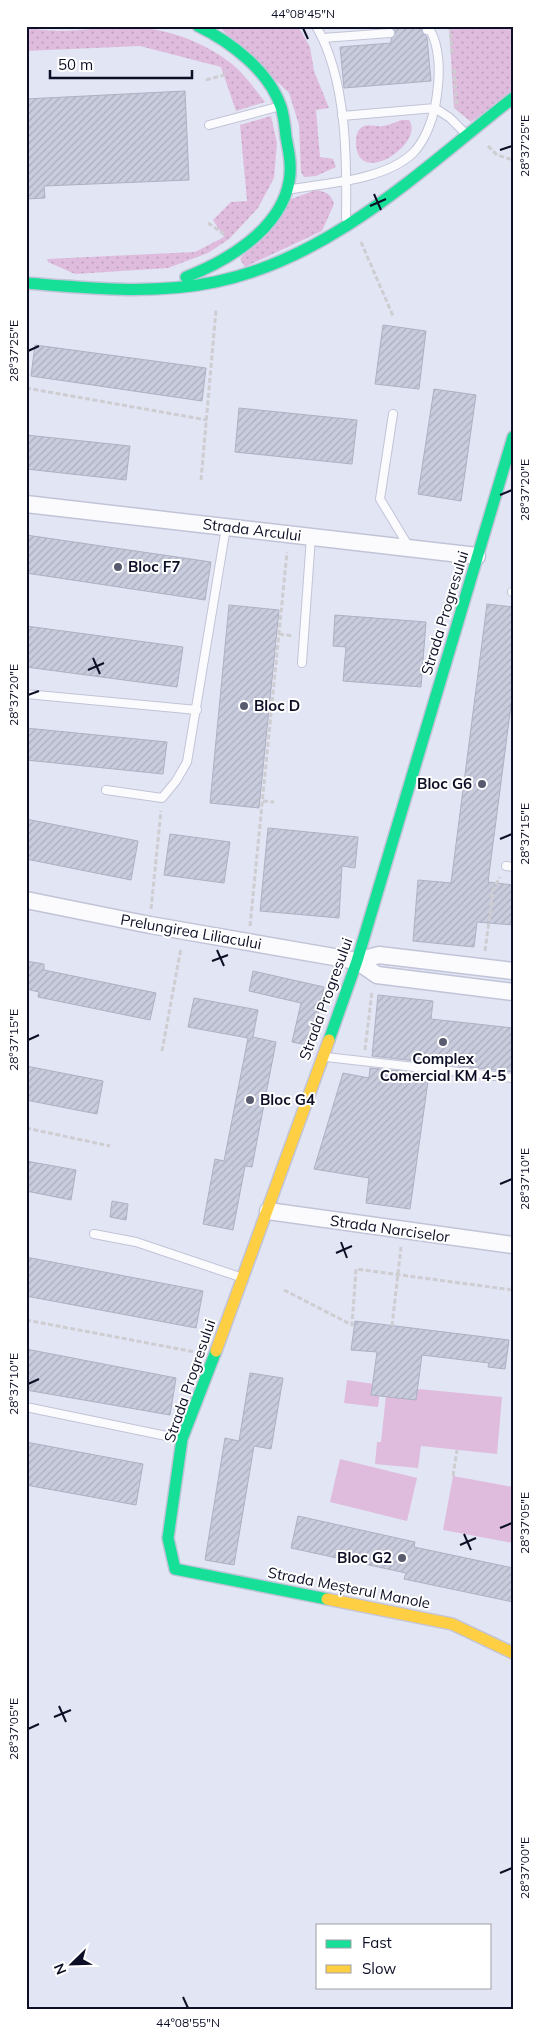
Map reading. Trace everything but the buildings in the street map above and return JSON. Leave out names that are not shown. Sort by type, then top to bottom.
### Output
[{"type":"street","points":[[149,289],[207,269],[234,252],[260,230],[280,205],[288,189],[290,153],[280,106],[260,75],[234,49],[198,26]]},
{"type":"street","points":[[26,283],[101,289],[149,289],[216,282],[269,267],[310,247],[346,225],[411,179],[513,98]]},
{"type":"street","name":"Strada Progresului","points":[[175,1568],[168,1538],[182,1439],[244,1278],[321,1056],[357,961],[513,436]]},
{"type":"street","name":"Strada Arcului","points":[[26,504],[477,556]]},
{"type":"street","name":"Prelungirea Liliacului","points":[[26,900],[150,925],[357,961],[377,974],[513,992]]},
{"type":"street","name":"Prelungirea Liliacului","points":[[357,961],[379,955],[513,971]]},
{"type":"street","name":"Strada Narciselor","points":[[268,1211],[513,1245]]},
{"type":"street","name":"Strada Meșterul Manole","points":[[175,1568],[452,1624],[513,1653]]},
{"type":"lane","points":[[316,26],[323,38],[331,60],[342,116],[347,180],[346,225]]},
{"type":"lane","points":[[288,189],[375,174],[413,153],[424,136],[435,108],[439,82],[436,40],[430,30],[426,30]]},
{"type":"lane","points":[[323,38],[390,33]]},
{"type":"lane","points":[[209,125],[280,106]]},
{"type":"lane","points":[[342,116],[435,108],[450,118],[466,134]]},
{"type":"lane","points":[[393,414],[380,499],[410,548]]},
{"type":"lane","points":[[106,790],[162,798],[176,781],[187,762],[226,527]]},
{"type":"lane","points":[[302,663],[311,537]]},
{"type":"lane","points":[[26,694],[197,710]]},
{"type":"lane","points":[[321,1056],[513,1078]]},
{"type":"lane","points":[[94,1234],[136,1242],[244,1278]]},
{"type":"lane","points":[[26,1407],[182,1439]]},
{"type":"path","points":[[450,26],[453,55]]},
{"type":"path","points":[[453,64],[457,111]]},
{"type":"path","points":[[206,80],[224,75]]},
{"type":"path","points":[[485,142],[497,155],[513,160]]},
{"type":"path","points":[[208,223],[222,234]]},
{"type":"path","points":[[361,242],[393,316]]},
{"type":"path","points":[[202,480],[216,310]]},
{"type":"path","points":[[26,388],[207,420]]},
{"type":"path","points":[[248,942],[288,534]]},
{"type":"path","points":[[150,925],[162,798]]},
{"type":"path","points":[[263,801],[274,802]]},
{"type":"path","points":[[483,967],[493,890],[509,866]]},
{"type":"path","points":[[162,1051],[184,930]]},
{"type":"path","points":[[364,1061],[373,984]]},
{"type":"path","points":[[26,1128],[110,1146]]},
{"type":"path","points":[[392,1326],[399,1275],[402,1231]]},
{"type":"path","points":[[284,1290],[352,1325],[356,1269],[513,1290]]},
{"type":"path","points":[[26,1320],[213,1355]]},
{"type":"path","points":[[453,1476],[457,1450]]},
{"type":"shaded area","points":[[218,26],[298,26],[310,47],[314,71],[329,108],[316,110],[320,157],[333,159],[336,167],[316,176],[304,177],[301,172],[299,125],[289,93]]},
{"type":"shaded area","points":[[449,26],[513,26],[513,90],[471,122],[454,108]]},
{"type":"shaded area","points":[[26,27],[39,30],[65,31],[129,27],[156,30],[183,37],[209,49],[232,64],[250,82],[265,102],[236,111],[221,67],[140,46],[26,51]]},
{"type":"shaded area","points":[[271,116],[277,143],[274,178],[258,208],[229,239],[208,253],[168,268],[75,274],[48,262],[47,259],[195,252],[224,237],[213,220],[231,202],[247,201],[240,125]]},
{"type":"shaded area","points":[[401,120],[409,120],[412,130],[408,140],[400,150],[389,158],[377,162],[367,162],[359,156],[356,137],[362,127],[369,125],[383,126]]},
{"type":"shaded area","points":[[316,190],[328,194],[334,204],[322,231],[245,267],[240,259],[291,199]]},
{"type":"shaded area","points":[[347,1380],[381,1385],[378,1407],[344,1403]]},
{"type":"shaded area","points":[[387,1386],[502,1397],[497,1454],[421,1446],[418,1468],[375,1464],[377,1442],[381,1442]]},
{"type":"shaded area","points":[[340,1459],[417,1478],[407,1521],[330,1502]]},
{"type":"shaded area","points":[[453,1476],[513,1487],[513,1543],[443,1530]]},
{"type":"traffic: fast","points":[[186,277],[234,253],[250,242],[263,229],[275,215],[284,199],[290,171],[284,118],[268,81],[236,49],[198,26]]},
{"type":"traffic: fast","points":[[26,283],[120,289],[168,288],[215,282],[258,270],[298,253],[337,232],[374,208],[513,98]]},
{"type":"traffic: fast","points":[[329,1040],[357,961],[513,437]]},
{"type":"traffic: fast","points":[[216,1351],[182,1439],[168,1538],[175,1569],[327,1599]]},
{"type":"traffic: slow","points":[[216,1351],[329,1040]]},
{"type":"traffic: slow","points":[[327,1599],[452,1624],[513,1653]]},
{"type":"place","name":"Bloc F7","points":[[118,567]]},
{"type":"place","name":"Bloc D","points":[[244,706]]},
{"type":"place","name":"Bloc G6","points":[[482,784]]},
{"type":"place","name":"Complex Comercial KM 4-5","points":[[443,1042]]},
{"type":"place","name":"Bloc G4","points":[[250,1100]]},
{"type":"place","name":"Bloc G2","points":[[402,1558]]}]
